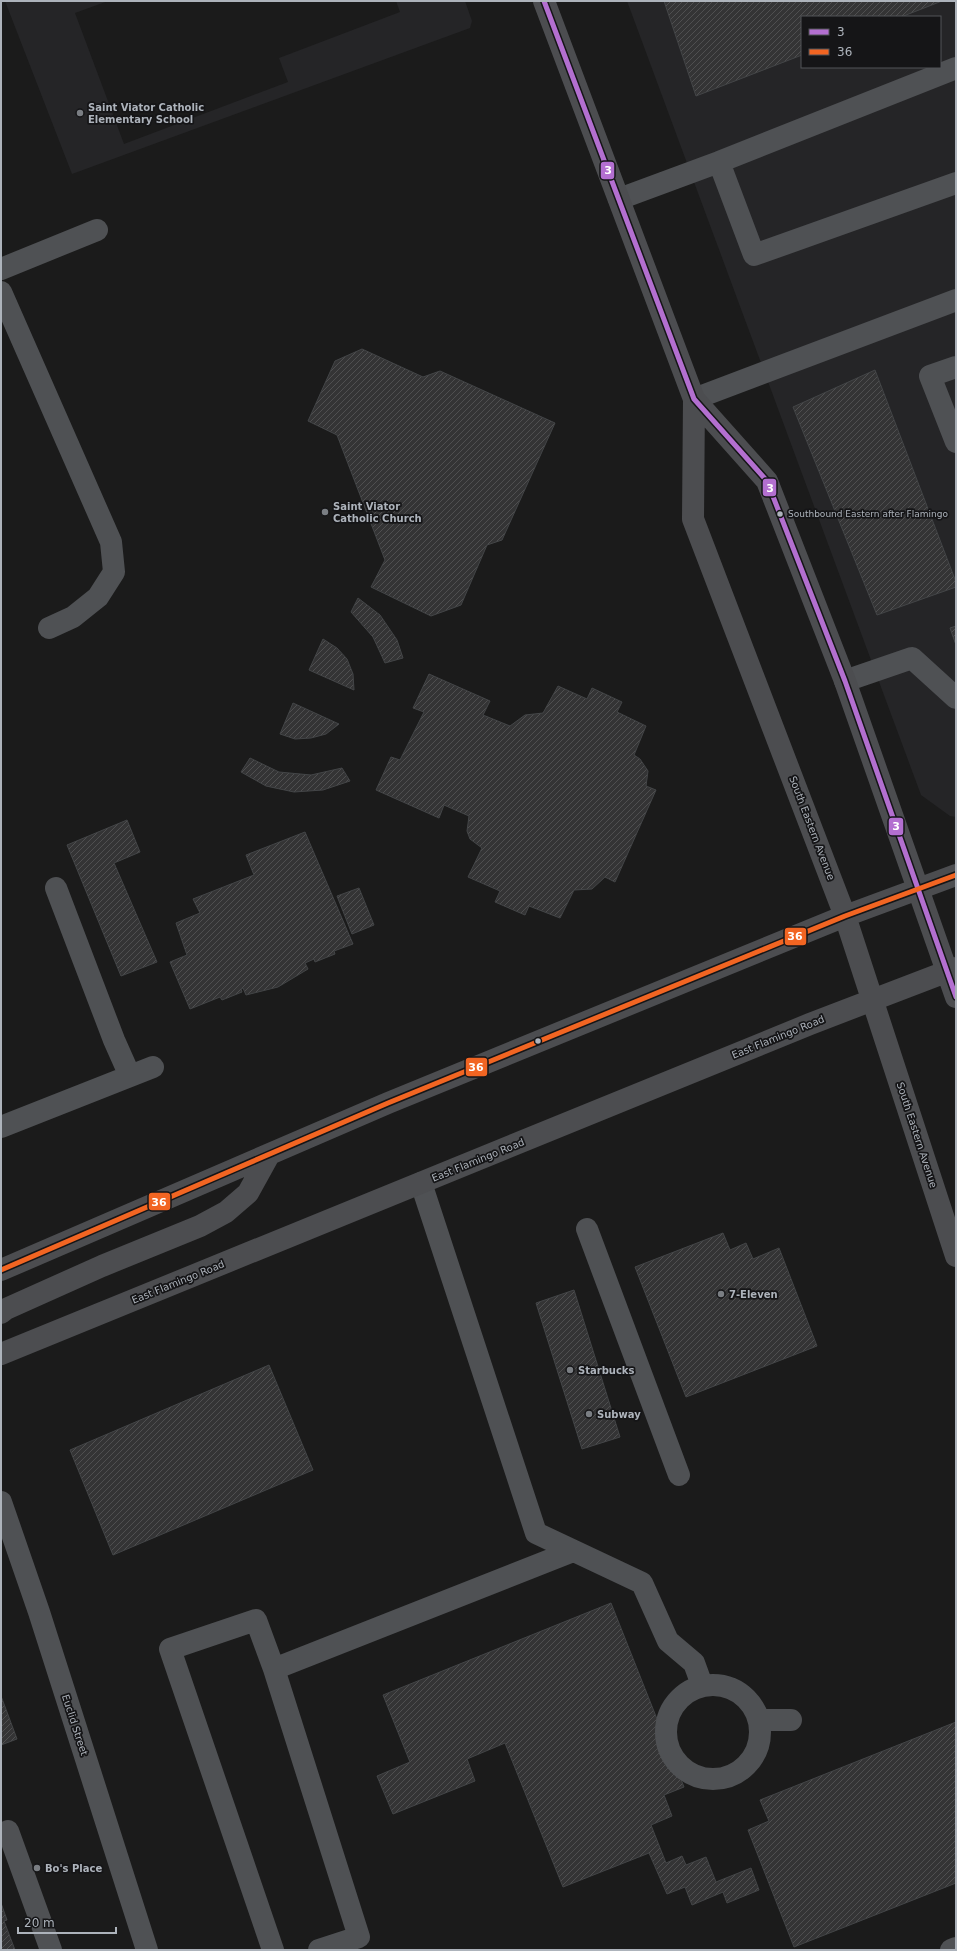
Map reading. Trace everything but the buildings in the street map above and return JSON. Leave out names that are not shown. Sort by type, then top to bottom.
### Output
[{"type":"main road","name":"South Eastern Avenue","points":[[544,1],[694,399],[693,519],[845,916],[956,1256]]},
{"type":"main road","name":"South Eastern Avenue","points":[[694,399],[767,481],[845,681],[919,889],[952,970],[956,997]]},
{"type":"main road","points":[[1,1270],[388,1103],[845,916],[956,876]]},
{"type":"main road","name":"East Flamingo Road","points":[[1,1354],[872,999],[952,970]]},
{"type":"main road","points":[[1,1313],[6,1309],[102,1266],[200,1226],[226,1212],[248,1193],[269,1155]]},
{"type":"street","points":[[619,199],[719,162],[956,68]]},
{"type":"street","points":[[719,162],[754,255],[956,183]]},
{"type":"street","points":[[1,269],[97,230]]},
{"type":"street","points":[[1,292],[111,542],[114,572],[98,596],[73,617],[49,628]]},
{"type":"street","points":[[694,399],[956,300]]},
{"type":"street","points":[[956,366],[930,376],[956,442]]},
{"type":"street","points":[[845,681],[912,658],[956,698]]},
{"type":"street","points":[[56,888],[114,1040],[130,1076]]},
{"type":"street","points":[[1,1127],[153,1067]]},
{"type":"street","points":[[421,1183],[536,1533],[642,1583],[668,1642],[694,1663],[702,1685]]},
{"type":"street","points":[[586,1229],[679,1475]]},
{"type":"street","name":"Euclid Street","points":[[1,1502],[41,1619],[147,1950]]},
{"type":"street","points":[[274,1669],[573,1551]]},
{"type":"street","points":[[273,1950],[170,1649],[256,1620],[274,1669],[359,1938],[319,1950]]},
{"type":"street","points":[[717,1684],[731,1688],[744,1696],[753,1707],[759,1720],[760,1735],[756,1749],[749,1762],[738,1772],[724,1777],[709,1779],[695,1775],[682,1768],[672,1756],[667,1743],[665,1728],[669,1713],[677,1701],[688,1691],[702,1685],[717,1684]]},
{"type":"street","points":[[759,1720],[791,1720]]},
{"type":"street","points":[[1,1834],[8,1831],[51,1950]]},
{"type":"street","points":[[951,1950],[956,1948]]},
{"type":"shaded area","name":"Saint Viator Catholic Elementary School","points":[[5,1],[108,1],[75,13],[124,144],[288,82],[279,58],[400,12],[396,1],[465,1],[472,21],[470,28],[72,174]]},
{"type":"shaded area","points":[[627,1],[956,1],[956,817],[950,816],[921,795]]},
{"type":"transit line","name":"3","points":[[544,1],[694,399],[767,481],[845,681],[956,997]]},
{"type":"transit line","name":"36","points":[[1,1270],[388,1103],[845,916],[956,875]]},
{"type":"place","name":"Saint Viator Catholic Elementary School","points":[[80,113]]},
{"type":"place","name":"Saint Viator Catholic Church","points":[[325,512]]},
{"type":"place","name":"Southbound Eastern after Flamingo","points":[[780,514]]},
{"type":"place","name":"7-Eleven","points":[[721,1294]]},
{"type":"place","name":"Starbucks","points":[[570,1370]]},
{"type":"place","name":"Subway","points":[[589,1414]]},
{"type":"place","name":"Bo's Place","points":[[37,1868]]}]
